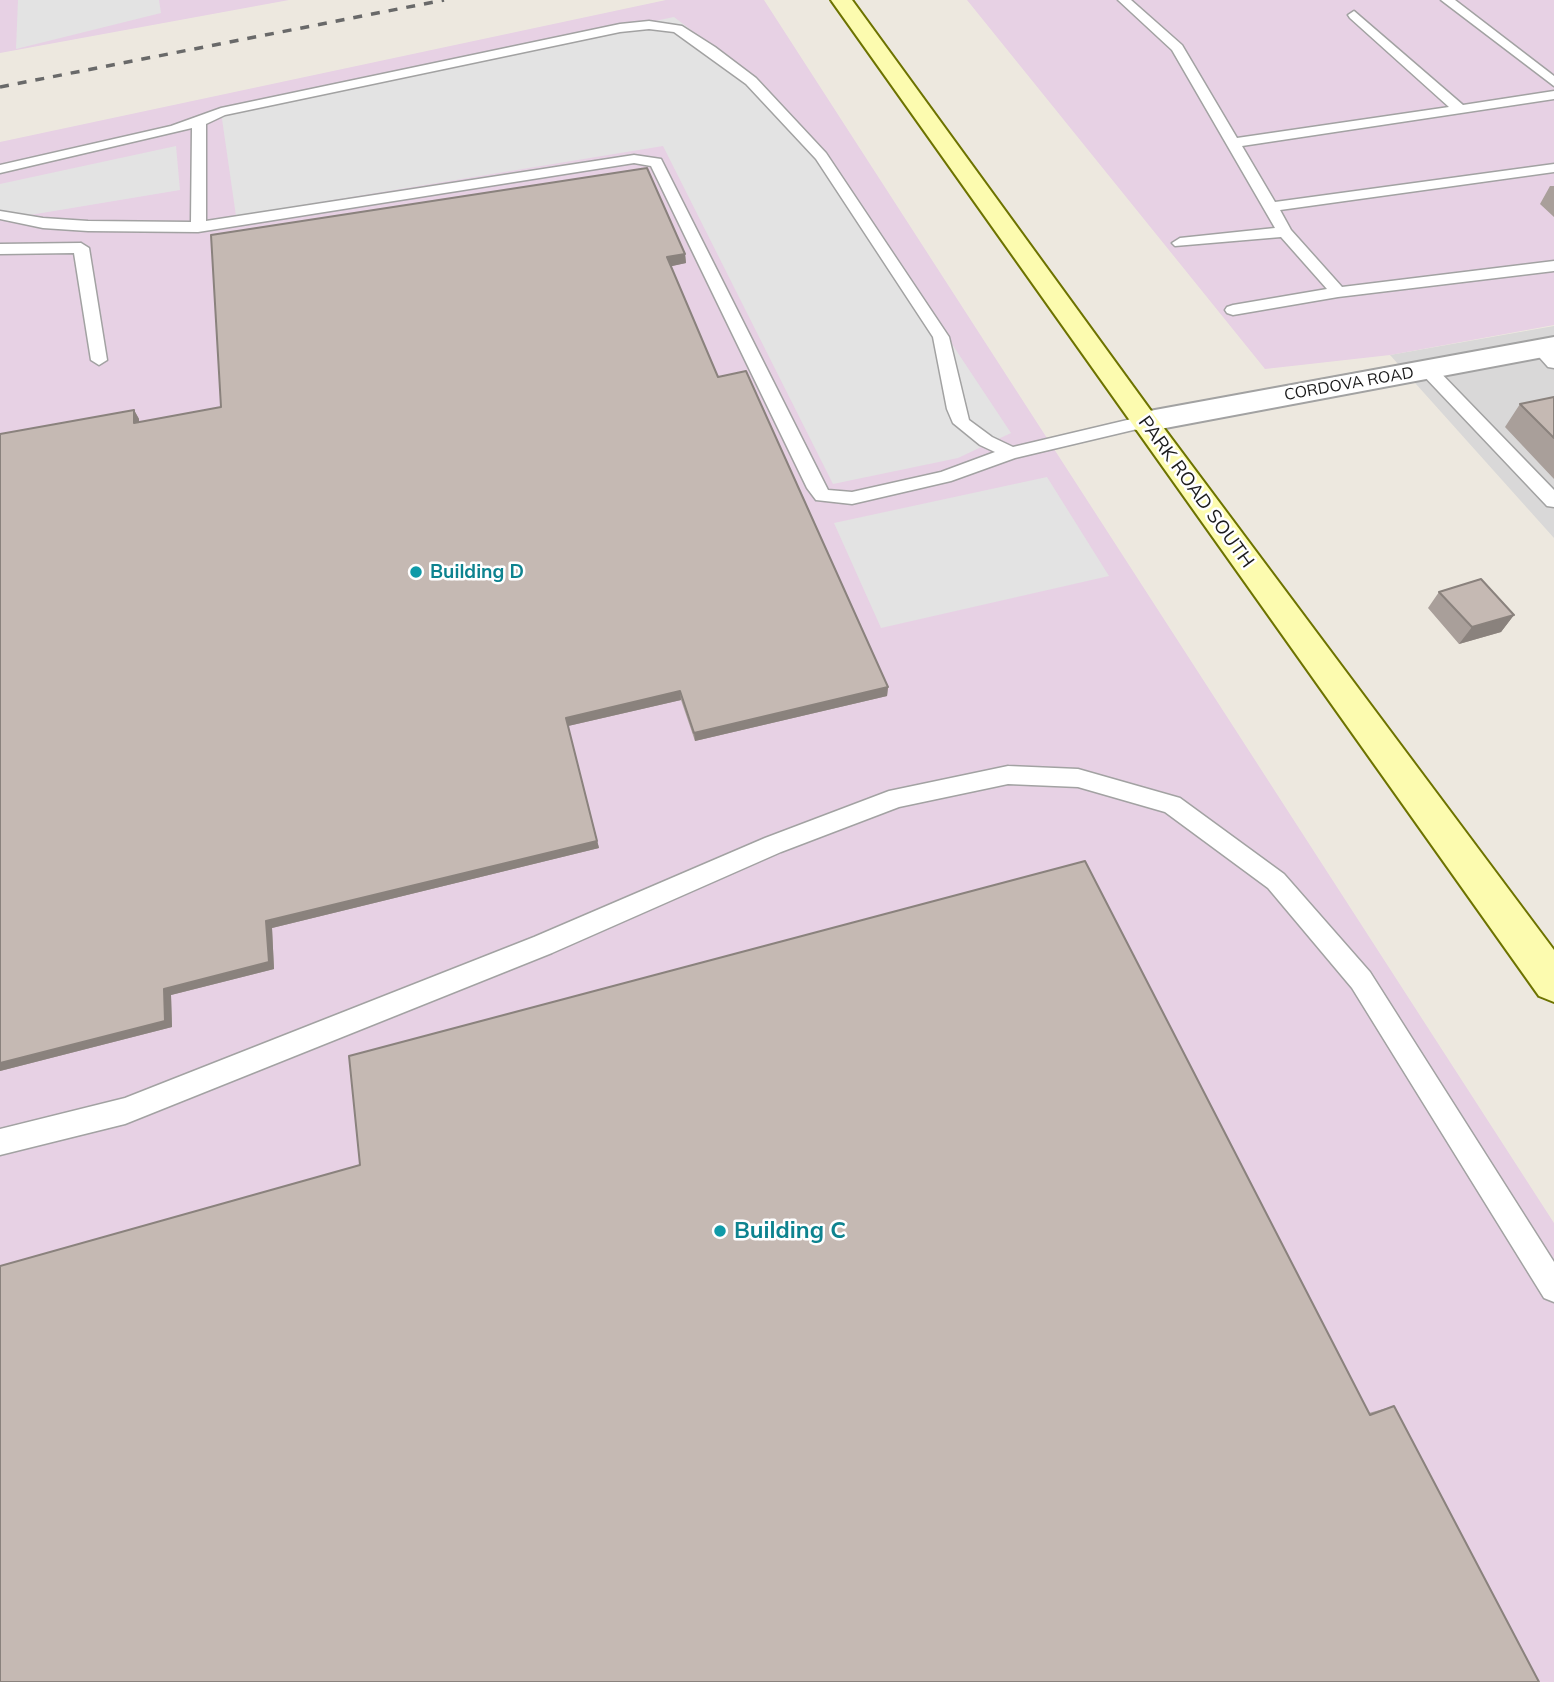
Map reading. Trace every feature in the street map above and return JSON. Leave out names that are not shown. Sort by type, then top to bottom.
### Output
[{"type":"main road","name":"PARK ROAD SOUTH","points":[[841,0],[1144,422],[1554,983]]},
{"type":"street","name":"CORDOVA ROAD","points":[[1144,422],[1427,369],[1549,353]]},
{"type":"lane","points":[[1124,0],[1177,48],[1285,232],[1338,292]]},
{"type":"lane","points":[[1447,0],[1554,82]]},
{"type":"lane","points":[[1354,15],[1460,109]]},
{"type":"lane","points":[[0,169],[199,122],[221,112],[255,104],[620,28],[649,25],[678,29],[754,83],[821,156],[941,337],[956,409],[962,423],[986,442],[1011,453]]},
{"type":"lane","points":[[1233,142],[1554,95]]},
{"type":"lane","points":[[198,227],[199,122]]},
{"type":"lane","points":[[0,215],[43,223],[88,226],[198,227],[634,159],[651,160],[660,166],[816,488],[823,496],[852,498],[933,480],[1011,453],[1144,422]]},
{"type":"lane","points":[[1271,207],[1554,168]]},
{"type":"lane","points":[[1180,243],[1285,232]]},
{"type":"lane","points":[[0,249],[80,248],[99,360]]},
{"type":"lane","points":[[1233,310],[1338,292],[1554,265]]},
{"type":"lane","points":[[1427,369],[1554,501]]},
{"type":"lane","points":[[0,1142],[125,1111],[544,945],[773,845],[897,798],[1008,775],[1078,778],[1172,805],[1276,881],[1361,981],[1554,1288]]},
{"type":"shaded area","points":[[0,0],[289,0],[0,53]]},
{"type":"shaded area","points":[[18,0],[159,0],[161,13],[16,49]]},
{"type":"shaded area","points":[[666,0],[764,0],[1554,1223],[1554,1682],[0,1682],[0,142]]},
{"type":"shaded area","points":[[967,0],[1554,0],[1554,325],[1390,355],[1265,369]]},
{"type":"shaded area","points":[[674,17],[762,84],[830,160],[1011,433],[958,458],[833,484],[663,146],[236,216],[221,112]]},
{"type":"shaded area","points":[[176,146],[180,190],[0,220],[0,184]]},
{"type":"shaded area","points":[[1554,326],[1554,538],[1390,355]]},
{"type":"shaded area","points":[[1047,477],[1109,576],[881,628],[834,523]]},
{"type":"building","name":"Building D","points":[[647,168],[685,254],[667,257],[718,377],[746,371],[888,687],[694,733],[680,691],[566,718],[597,841],[266,921],[269,962],[164,989],[165,1021],[0,1063],[0,434],[134,410],[134,423],[221,407],[211,235]]},
{"type":"building","points":[[1554,397],[1554,438],[1520,404]]},
{"type":"building","points":[[1481,579],[1514,615],[1472,627],[1439,592]]},
{"type":"building","name":"Building C","points":[[1085,861],[1370,1415],[1394,1406],[1539,1682],[0,1682],[0,1266],[360,1165],[349,1056]]},
{"type":"railway","points":[[0,87],[444,0]]},
{"type":"place","name":"Building D","points":[[416,572]]},
{"type":"place","name":"Building C","points":[[720,1231]]}]
